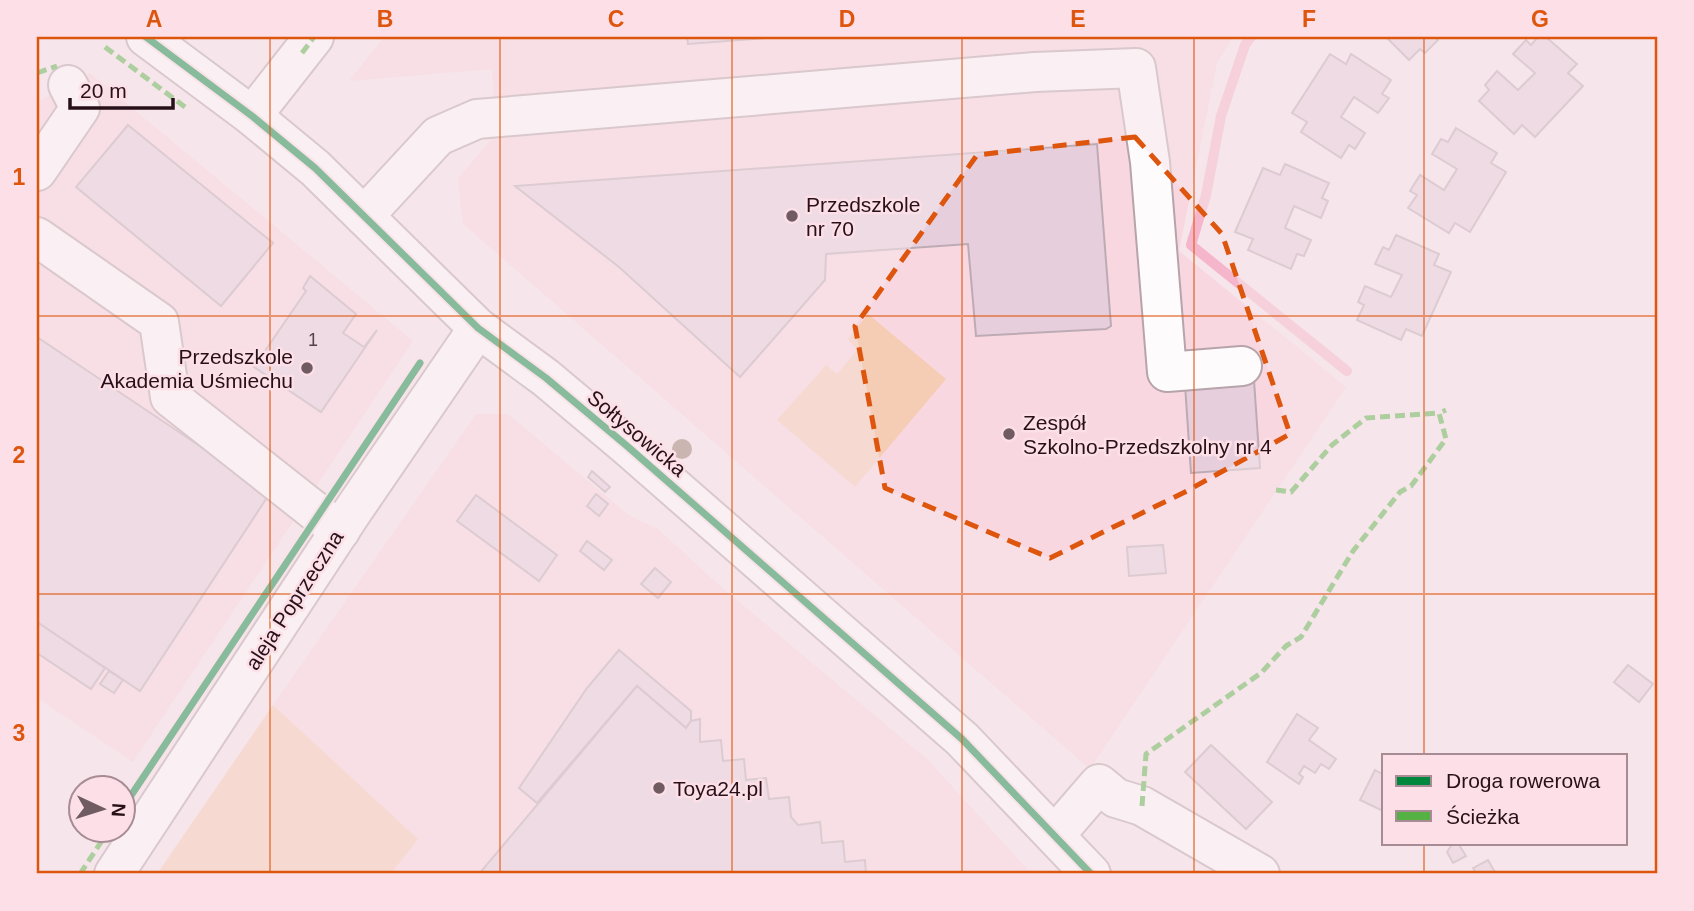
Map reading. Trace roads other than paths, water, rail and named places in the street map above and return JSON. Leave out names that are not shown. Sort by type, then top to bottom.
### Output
[{"type":"street","name":"Sołtysowicka","points":[[146,37],[253,116],[315,168],[478,328],[546,378],[962,739],[1091,874]]},
{"type":"street","points":[[253,116],[314,37]]},
{"type":"street","points":[[364,216],[438,136],[477,119],[1035,72],[1136,68],[1150,162],[1167,372],[1242,366]]},
{"type":"street","points":[[37,171],[80,108],[68,85]]},
{"type":"street","points":[[37,237],[159,322],[170,397],[340,531]]},
{"type":"street","name":"aleja Poprzeczna","points":[[114,874],[340,531],[478,328]]},
{"type":"street","points":[[1055,835],[1098,784],[1116,798],[1142,806],[1260,874]]},
{"type":"waterway","points":[[1251,37],[1245,45],[1221,116],[1206,195],[1191,245],[1347,371]]},
{"type":"place","name":"Przedszkole nr 70","points":[[792,216]]},
{"type":"place","name":"Przedszkole Akademia Uśmiechu","points":[[307,368]]},
{"type":"place","name":"Zespół Szkolno-Przedszkolny nr 4","points":[[1009,434]]},
{"type":"place","name":"Toya24.pl","points":[[659,788]]}]
